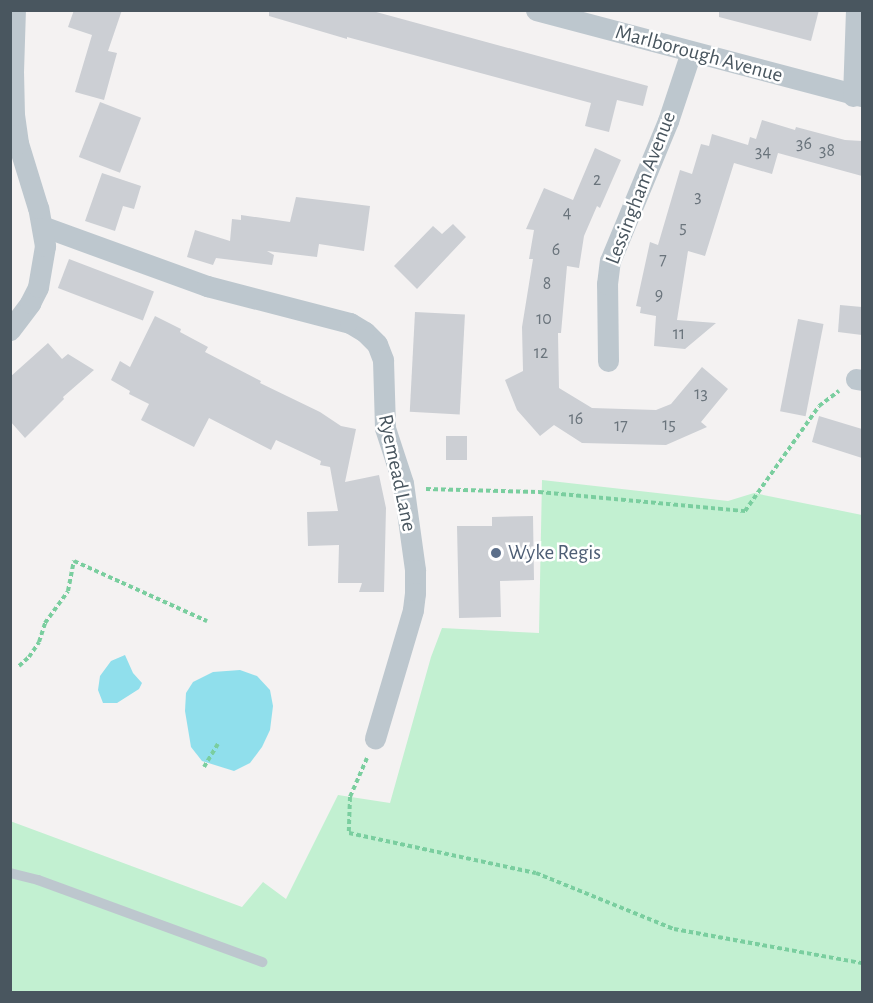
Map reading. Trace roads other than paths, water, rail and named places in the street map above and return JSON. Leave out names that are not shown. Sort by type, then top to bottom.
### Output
[{"type":"street","points":[[10,330],[30,303],[38,287],[45,246],[42,226],[18,143],[12,72],[15,10]]},
{"type":"street","name":"Marlborough Avenue","points":[[536,10],[858,96]]},
{"type":"street","points":[[856,10],[858,96]]},
{"type":"street","name":"Lessingham Avenue","points":[[608,361],[607,284],[610,261],[668,121],[691,52]]},
{"type":"street","name":"Ryemead Lane","points":[[42,226],[207,286],[350,323],[365,332],[378,344],[381,352],[385,428],[404,495],[415,570],[413,610],[375,738]]},
{"type":"lane","points":[[10,873],[38,880],[262,962]]},
{"type":"water","points":[[125,655],[133,673],[142,683],[139,689],[117,703],[103,703],[98,690],[100,676],[111,661]]},
{"type":"water","points":[[240,670],[257,676],[270,690],[273,706],[270,730],[262,747],[250,763],[234,771],[202,761],[191,747],[185,711],[186,693],[193,682],[213,672]]},
{"type":"place","name":"Wyke Regis","points":[[496,553]]}]
